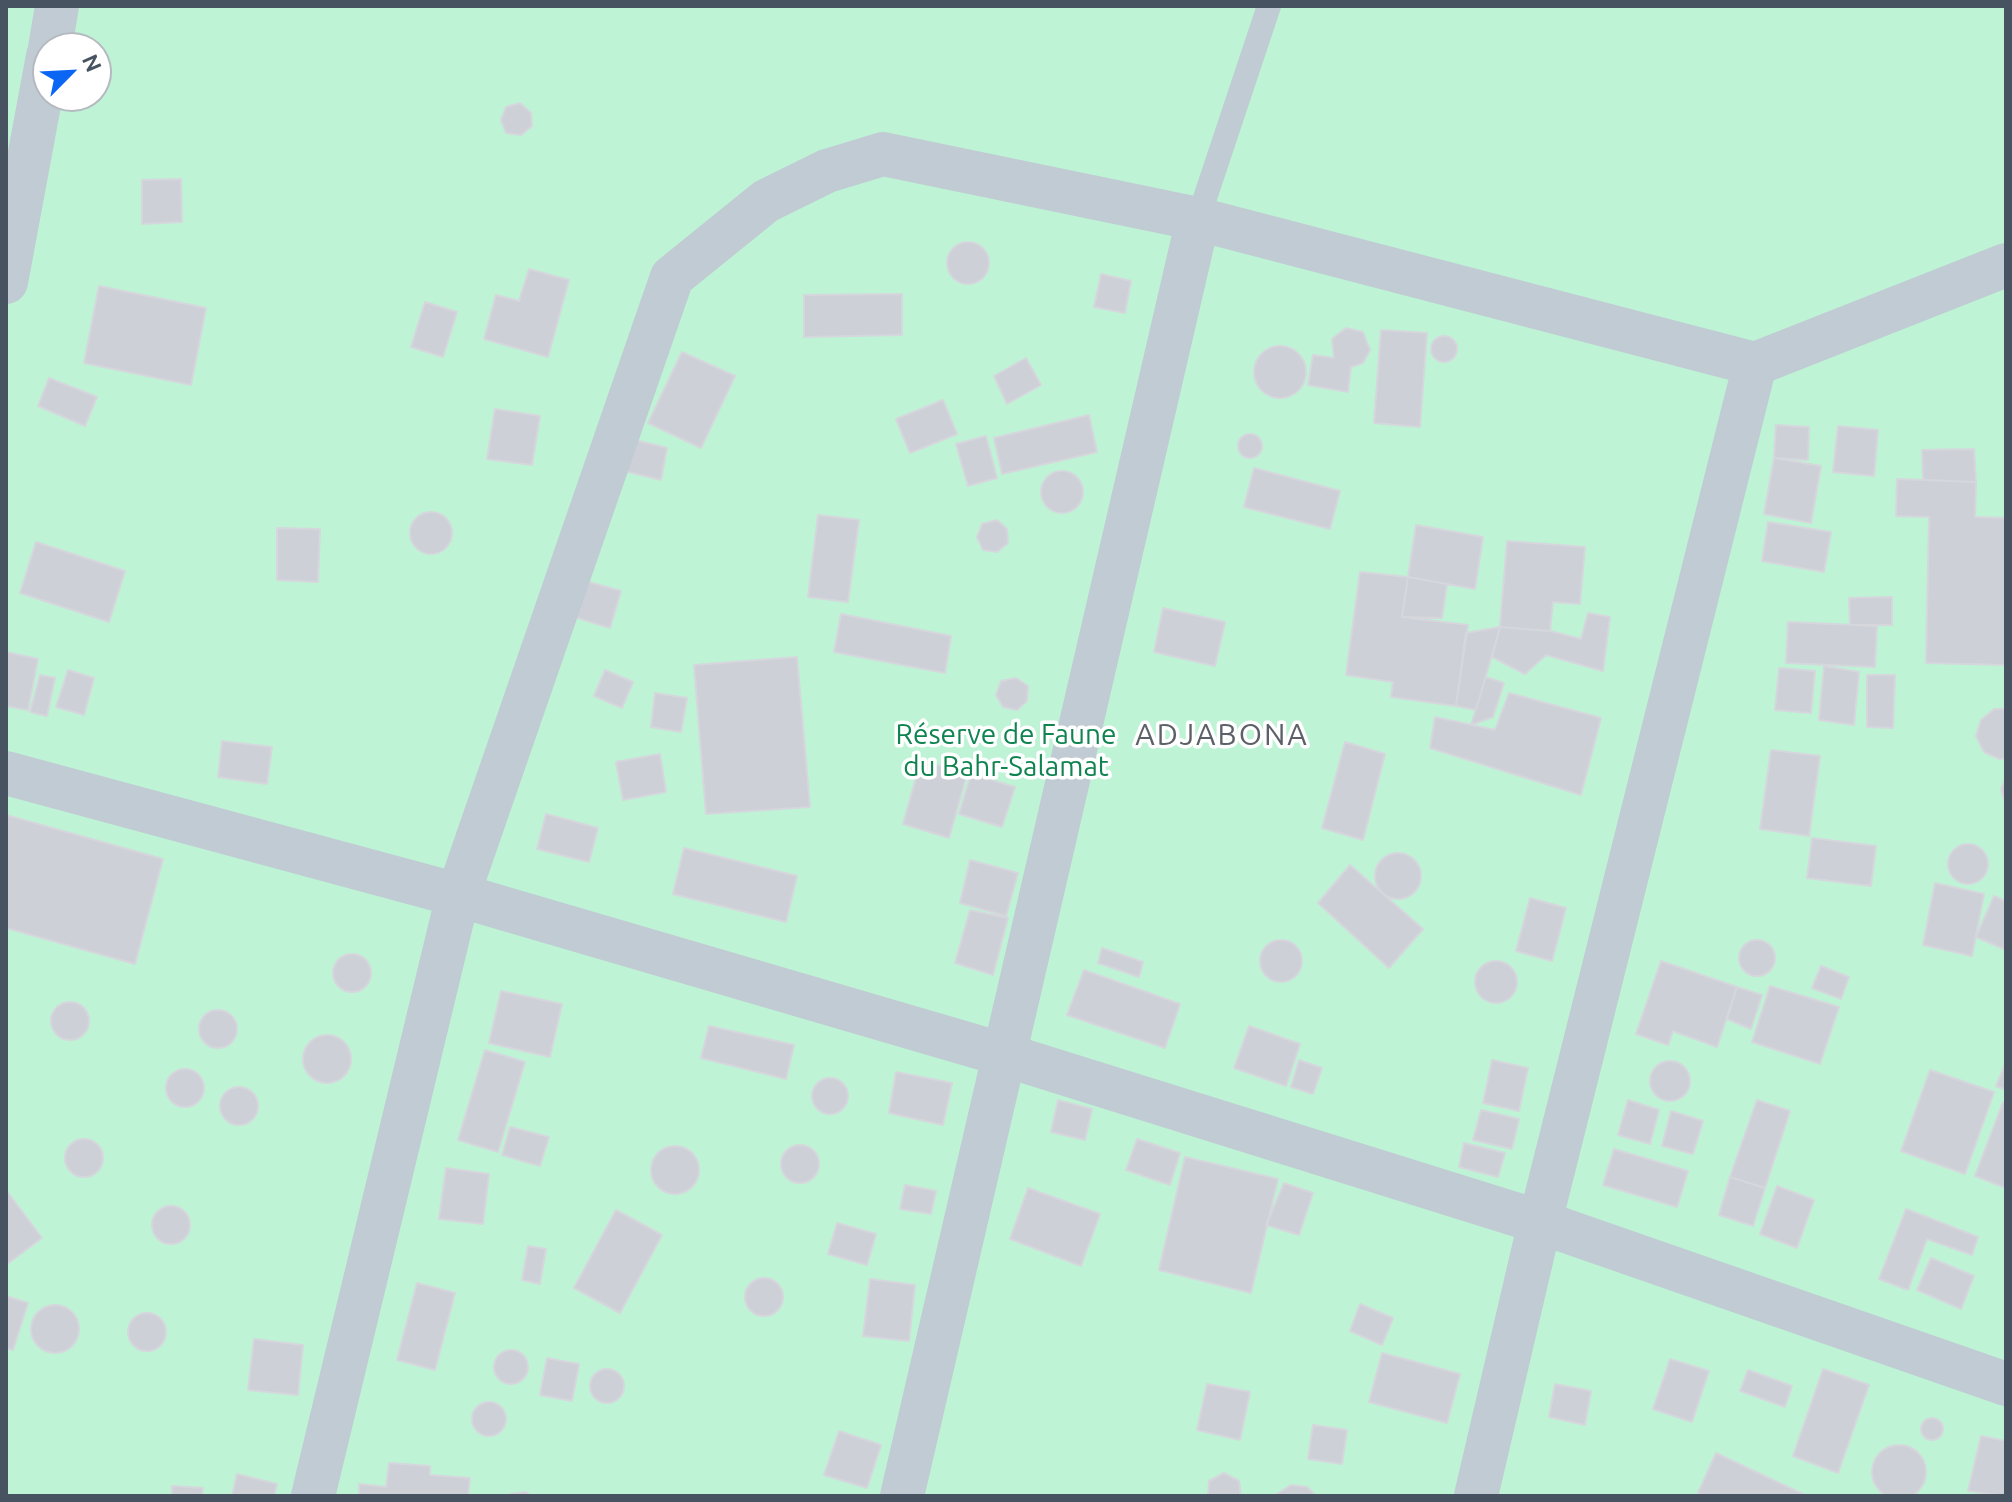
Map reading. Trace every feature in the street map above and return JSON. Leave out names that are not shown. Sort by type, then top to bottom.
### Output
[{"type":"street","points":[[53,32],[57,6]]},
{"type":"street","points":[[6,282],[38,112]]},
{"type":"street","points":[[313,1496],[458,895],[672,277],[766,201],[827,171],[883,154],[1198,219],[1755,364],[2006,265]]},
{"type":"street","points":[[902,1496],[1198,219]]},
{"type":"street","points":[[1476,1496],[1540,1222],[1755,364]]},
{"type":"street","points":[[6,773],[458,895],[1005,1055],[1540,1222],[2006,1384]]},
{"type":"lane","points":[[1198,219],[1269,6]]},
{"type":"green space","name":"Réserve de Faune du Bahr-Salamat","points":[[6,6],[2006,6],[2006,1496],[6,1496]]},
{"type":"building","points":[[520,103],[531,113],[532,126],[521,135],[506,133],[501,120],[506,107]]},
{"type":"building","points":[[181,179],[182,222],[142,224],[142,180]]},
{"type":"building","points":[[968,242],[983,248],[989,263],[983,278],[968,284],[953,278],[947,263],[953,248]]},
{"type":"building","points":[[529,269],[569,280],[548,357],[484,339],[496,295],[519,301]]},
{"type":"building","points":[[1101,274],[1131,281],[1125,313],[1094,307]]},
{"type":"building","points":[[99,286],[206,308],[191,385],[84,363]]},
{"type":"building","points":[[902,294],[902,335],[804,337],[804,295]]},
{"type":"building","points":[[425,302],[457,312],[443,357],[411,347]]},
{"type":"building","points":[[1346,328],[1363,332],[1370,350],[1363,363],[1351,367],[1348,392],[1308,385],[1313,355],[1334,358],[1332,339]]},
{"type":"building","points":[[1381,330],[1427,333],[1420,427],[1374,423]]},
{"type":"building","points":[[1444,336],[1453,340],[1457,349],[1453,358],[1444,362],[1435,358],[1431,349],[1435,340]]},
{"type":"building","points":[[1280,346],[1298,354],[1306,372],[1298,390],[1280,398],[1262,390],[1254,372],[1262,354]]},
{"type":"building","points":[[682,352],[735,376],[701,448],[648,423]]},
{"type":"building","points":[[1026,358],[1041,385],[1007,404],[994,376]]},
{"type":"building","points":[[49,378],[97,397],[85,426],[38,406]]},
{"type":"building","points":[[943,400],[957,434],[910,453],[896,419]]},
{"type":"building","points":[[495,409],[540,416],[532,465],[487,459]]},
{"type":"building","points":[[1089,415],[1097,452],[1002,474],[994,438]]},
{"type":"building","points":[[1776,425],[1809,427],[1808,460],[1774,458]]},
{"type":"building","points":[[1838,426],[1878,430],[1874,476],[1833,472]]},
{"type":"building","points":[[1250,434],[1258,438],[1262,446],[1258,454],[1250,458],[1242,454],[1238,446],[1242,438]]},
{"type":"building","points":[[986,436],[997,478],[968,486],[956,444]]},
{"type":"building","points":[[631,439],[667,448],[661,480],[624,471]]},
{"type":"building","points":[[1974,449],[1976,482],[1923,480],[1922,450]]},
{"type":"building","points":[[1774,458],[1821,466],[1811,523],[1764,514]]},
{"type":"building","points":[[1254,468],[1340,491],[1330,529],[1244,507]]},
{"type":"building","points":[[1062,471],[1077,477],[1083,492],[1077,507],[1062,513],[1047,507],[1041,492],[1047,477]]},
{"type":"building","points":[[1897,479],[1976,482],[1975,517],[2006,518],[2006,665],[1926,663],[1929,517],[1896,516]]},
{"type":"building","points":[[431,512],[446,518],[452,533],[446,548],[431,554],[416,548],[410,533],[416,518]]},
{"type":"building","points":[[818,515],[859,520],[848,602],[808,597]]},
{"type":"building","points":[[997,520],[1007,529],[1008,543],[997,552],[983,550],[977,537],[982,524]]},
{"type":"building","points":[[1768,522],[1831,532],[1824,572],[1762,561]]},
{"type":"building","points":[[1416,525],[1483,537],[1475,589],[1408,577]]},
{"type":"building","points":[[277,528],[320,529],[318,582],[277,580]]},
{"type":"building","points":[[1507,541],[1585,547],[1580,604],[1553,602],[1550,631],[1500,627]]},
{"type":"building","points":[[36,542],[125,571],[109,622],[20,593]]},
{"type":"building","points":[[1360,572],[1408,577],[1402,617],[1468,625],[1456,706],[1391,697],[1393,682],[1346,675]]},
{"type":"building","points":[[1408,577],[1447,584],[1442,618],[1402,617]]},
{"type":"building","points":[[582,580],[621,591],[610,628],[571,616]]},
{"type":"building","points":[[1892,597],[1892,625],[1850,625],[1849,598]]},
{"type":"building","points":[[1163,608],[1225,622],[1215,666],[1154,652]]},
{"type":"building","points":[[1588,613],[1610,617],[1603,671],[1546,655],[1525,674],[1492,657],[1500,627],[1550,631],[1581,639]]},
{"type":"building","points":[[841,614],[951,636],[945,673],[834,652]]},
{"type":"building","points":[[1788,622],[1877,626],[1875,667],[1786,663]]},
{"type":"building","points":[[1500,627],[1476,710],[1456,706],[1466,633]]},
{"type":"building","points":[[6,652],[38,659],[28,710],[6,706]]},
{"type":"building","points":[[797,657],[810,807],[706,814],[694,665]]},
{"type":"building","points":[[1824,666],[1859,672],[1854,725],[1819,720]]},
{"type":"building","points":[[1779,668],[1815,671],[1811,713],[1775,710]]},
{"type":"building","points":[[68,670],[94,678],[84,715],[56,707]]},
{"type":"building","points":[[605,670],[633,682],[622,708],[594,696]]},
{"type":"building","points":[[40,675],[55,678],[47,716],[30,712]]},
{"type":"building","points":[[1867,675],[1895,675],[1893,728],[1867,727]]},
{"type":"building","points":[[1486,677],[1504,683],[1493,717],[1471,725]]},
{"type":"building","points":[[1016,678],[1028,686],[1027,701],[1017,710],[1003,707],[996,695],[1001,681]]},
{"type":"building","points":[[655,693],[687,698],[681,732],[651,727]]},
{"type":"building","points":[[1509,693],[1601,718],[1581,795],[1430,748],[1435,717],[1495,730]]},
{"type":"building","points":[[1994,709],[2006,709],[2006,758],[2000,759],[1984,752],[1976,736],[1981,720]]},
{"type":"building","points":[[222,741],[272,747],[267,784],[218,777]]},
{"type":"building","points":[[1345,742],[1385,754],[1363,840],[1322,828]]},
{"type":"building","points":[[1771,750],[1820,756],[1809,836],[1760,829]]},
{"type":"building","points":[[660,754],[666,792],[623,800],[616,762]]},
{"type":"building","points":[[921,760],[967,774],[949,838],[903,824]]},
{"type":"building","points":[[971,774],[1015,787],[1002,827],[959,814]]},
{"type":"building","points":[[2006,776],[2006,804],[2001,790]]},
{"type":"building","points":[[546,814],[598,828],[589,862],[537,849]]},
{"type":"building","points":[[6,815],[163,859],[135,964],[6,928]]},
{"type":"building","points":[[1812,838],[1876,846],[1871,886],[1807,878]]},
{"type":"building","points":[[1968,844],[1982,850],[1988,864],[1982,878],[1968,884],[1954,878],[1948,864],[1954,850]]},
{"type":"building","points":[[684,848],[797,876],[786,922],[673,894]]},
{"type":"building","points":[[1398,853],[1414,860],[1421,876],[1414,892],[1398,899],[1382,892],[1375,876],[1382,860]]},
{"type":"building","points":[[970,860],[1018,873],[1006,916],[960,903]]},
{"type":"building","points":[[1350,865],[1423,929],[1389,968],[1318,903]]},
{"type":"building","points":[[1935,883],[1984,894],[1972,956],[1923,945]]},
{"type":"building","points":[[1994,896],[2006,901],[2006,950],[1976,937]]},
{"type":"building","points":[[1530,898],[1566,908],[1552,961],[1516,951]]},
{"type":"building","points":[[970,910],[1008,918],[993,975],[955,963]]},
{"type":"building","points":[[1281,940],[1296,946],[1302,961],[1296,976],[1281,982],[1266,976],[1260,961],[1266,946]]},
{"type":"building","points":[[1757,940],[1770,945],[1775,958],[1770,971],[1757,976],[1744,971],[1739,958],[1744,945]]},
{"type":"building","points":[[1102,948],[1143,962],[1139,977],[1098,963]]},
{"type":"building","points":[[352,954],[365,960],[371,973],[365,986],[352,992],[339,986],[333,973],[339,960]]},
{"type":"building","points":[[1496,961],[1511,967],[1517,982],[1511,997],[1496,1003],[1481,997],[1475,982],[1481,967]]},
{"type":"building","points":[[1661,961],[1737,987],[1717,1047],[1673,1031],[1668,1045],[1636,1034]]},
{"type":"building","points":[[1821,966],[1849,977],[1841,999],[1812,988]]},
{"type":"building","points":[[1084,970],[1180,1004],[1165,1048],[1067,1015]]},
{"type":"building","points":[[1770,986],[1839,1007],[1820,1064],[1752,1042]]},
{"type":"building","points":[[1737,987],[1762,995],[1751,1029],[1727,1019]]},
{"type":"building","points":[[501,991],[562,1004],[550,1057],[489,1043]]},
{"type":"building","points":[[70,1002],[83,1008],[89,1021],[83,1034],[70,1040],[57,1034],[51,1021],[57,1008]]},
{"type":"building","points":[[218,1010],[231,1016],[237,1029],[231,1042],[218,1048],[205,1042],[199,1029],[205,1016]]},
{"type":"building","points":[[709,1026],[794,1045],[786,1079],[701,1058]]},
{"type":"building","points":[[1249,1026],[1300,1044],[1286,1086],[1234,1068]]},
{"type":"building","points":[[327,1035],[344,1042],[351,1059],[344,1076],[327,1083],[310,1076],[303,1059],[310,1042]]},
{"type":"building","points":[[485,1050],[525,1062],[498,1152],[458,1140]]},
{"type":"building","points":[[1299,1060],[1322,1068],[1313,1094],[1291,1087]]},
{"type":"building","points":[[1492,1060],[1528,1068],[1519,1111],[1483,1103]]},
{"type":"building","points":[[1670,1061],[1684,1067],[1690,1081],[1684,1095],[1670,1101],[1656,1095],[1650,1081],[1656,1067]]},
{"type":"building","points":[[2006,1062],[2006,1090],[1996,1086]]},
{"type":"building","points":[[185,1069],[198,1075],[204,1088],[198,1101],[185,1107],[172,1101],[166,1088],[172,1075]]},
{"type":"building","points":[[1930,1070],[1994,1092],[1965,1174],[1901,1151]]},
{"type":"building","points":[[896,1072],[952,1083],[943,1125],[889,1113]]},
{"type":"building","points":[[830,1078],[842,1084],[848,1096],[842,1108],[830,1114],[818,1108],[812,1096],[818,1084]]},
{"type":"building","points":[[239,1087],[253,1092],[258,1106],[253,1120],[239,1125],[225,1120],[220,1106],[225,1092]]},
{"type":"building","points":[[1058,1100],[1092,1109],[1085,1140],[1051,1132]]},
{"type":"building","points":[[1628,1100],[1659,1110],[1650,1144],[1618,1135]]},
{"type":"building","points":[[1757,1100],[1790,1111],[1765,1188],[1730,1177]]},
{"type":"building","points":[[2003,1102],[2006,1103],[2006,1188],[1975,1176]]},
{"type":"building","points":[[1481,1110],[1519,1119],[1512,1149],[1473,1140]]},
{"type":"building","points":[[1671,1111],[1703,1121],[1693,1154],[1662,1146]]},
{"type":"building","points":[[510,1127],[549,1137],[540,1166],[502,1155]]},
{"type":"building","points":[[84,1139],[97,1145],[103,1158],[97,1171],[84,1177],[71,1171],[65,1158],[71,1145]]},
{"type":"building","points":[[1137,1139],[1180,1153],[1170,1185],[1126,1170]]},
{"type":"building","points":[[1464,1143],[1505,1153],[1498,1177],[1459,1167]]},
{"type":"building","points":[[800,1145],[814,1150],[819,1164],[814,1178],[800,1183],[786,1178],[781,1164],[786,1150]]},
{"type":"building","points":[[675,1146],[692,1153],[699,1170],[692,1187],[675,1194],[658,1187],[651,1170],[658,1153]]},
{"type":"building","points":[[1614,1149],[1688,1171],[1677,1207],[1603,1185]]},
{"type":"building","points":[[1185,1157],[1278,1179],[1251,1293],[1159,1270]]},
{"type":"building","points":[[446,1168],[489,1174],[483,1224],[439,1219]]},
{"type":"building","points":[[1730,1177],[1765,1188],[1753,1226],[1719,1215]]},
{"type":"building","points":[[1284,1183],[1313,1193],[1299,1235],[1266,1225]]},
{"type":"building","points":[[905,1185],[936,1191],[931,1214],[900,1209]]},
{"type":"building","points":[[1777,1186],[1814,1200],[1797,1248],[1760,1234]]},
{"type":"building","points":[[1028,1188],[1100,1214],[1081,1266],[1010,1239]]},
{"type":"building","points":[[6,1190],[42,1238],[6,1265]]},
{"type":"building","points":[[171,1206],[185,1211],[190,1225],[185,1239],[171,1244],[157,1239],[152,1225],[157,1211]]},
{"type":"building","points":[[1906,1209],[1978,1237],[1972,1255],[1927,1239],[1908,1290],[1879,1279]]},
{"type":"building","points":[[616,1210],[662,1235],[620,1313],[574,1288]]},
{"type":"building","points":[[837,1223],[876,1234],[867,1265],[828,1254]]},
{"type":"building","points":[[528,1246],[546,1249],[540,1284],[522,1280]]},
{"type":"building","points":[[1931,1258],[1974,1276],[1961,1309],[1917,1290]]},
{"type":"building","points":[[764,1278],[777,1284],[783,1297],[777,1310],[764,1316],[751,1310],[745,1297],[751,1284]]},
{"type":"building","points":[[870,1279],[915,1285],[909,1341],[863,1336]]},
{"type":"building","points":[[417,1283],[455,1293],[435,1370],[397,1360]]},
{"type":"building","points":[[6,1296],[28,1303],[13,1350],[6,1348]]},
{"type":"building","points":[[1360,1304],[1393,1318],[1382,1345],[1350,1331]]},
{"type":"building","points":[[55,1305],[72,1312],[79,1329],[72,1346],[55,1353],[38,1346],[31,1329],[38,1312]]},
{"type":"building","points":[[147,1313],[160,1319],[166,1332],[160,1345],[147,1351],[134,1345],[128,1332],[134,1319]]},
{"type":"building","points":[[254,1339],[303,1345],[298,1395],[248,1390]]},
{"type":"building","points":[[511,1350],[523,1355],[528,1367],[523,1379],[511,1384],[499,1379],[494,1367],[499,1355]]},
{"type":"building","points":[[1382,1353],[1460,1374],[1447,1423],[1369,1402]]},
{"type":"building","points":[[547,1358],[579,1364],[572,1401],[540,1395]]},
{"type":"building","points":[[1670,1359],[1709,1371],[1692,1422],[1653,1409]]},
{"type":"building","points":[[607,1369],[619,1374],[624,1386],[619,1398],[607,1403],[595,1398],[590,1386],[595,1374]]},
{"type":"building","points":[[1823,1369],[1869,1385],[1838,1473],[1793,1456]]},
{"type":"building","points":[[1748,1370],[1792,1386],[1785,1407],[1740,1391]]},
{"type":"building","points":[[1207,1384],[1250,1392],[1240,1440],[1197,1430]]},
{"type":"building","points":[[1555,1384],[1591,1391],[1585,1425],[1549,1417]]},
{"type":"building","points":[[489,1402],[501,1407],[506,1419],[501,1431],[489,1436],[477,1431],[472,1419],[477,1407]]},
{"type":"building","points":[[1932,1418],[1940,1421],[1943,1429],[1940,1437],[1932,1440],[1924,1437],[1921,1429],[1924,1421]]},
{"type":"building","points":[[1313,1425],[1347,1430],[1342,1464],[1308,1459]]},
{"type":"building","points":[[839,1431],[881,1445],[867,1488],[824,1475]]},
{"type":"building","points":[[1981,1436],[2006,1441],[2006,1496],[1968,1491]]},
{"type":"building","points":[[1899,1445],[1918,1453],[1926,1472],[1918,1491],[1899,1499],[1880,1491],[1872,1472],[1880,1453]]},
{"type":"building","points":[[1716,1453],[1807,1496],[1705,1496],[1698,1493]]},
{"type":"building","points":[[389,1463],[430,1466],[430,1475],[470,1478],[468,1496],[359,1496],[359,1484],[386,1487]]},
{"type":"building","points":[[1224,1473],[1239,1481],[1241,1496],[1208,1496],[1209,1481]]},
{"type":"building","points":[[237,1474],[277,1484],[274,1496],[232,1496]]},
{"type":"building","points":[[1291,1485],[1307,1487],[1316,1496],[1274,1496]]},
{"type":"building","points":[[172,1486],[203,1488],[202,1496],[172,1496]]},
{"type":"building","points":[[526,1492],[531,1496],[509,1496],[511,1494]]},
{"type":"district","name":"ADJABONA","points":[[1222,735]]}]
